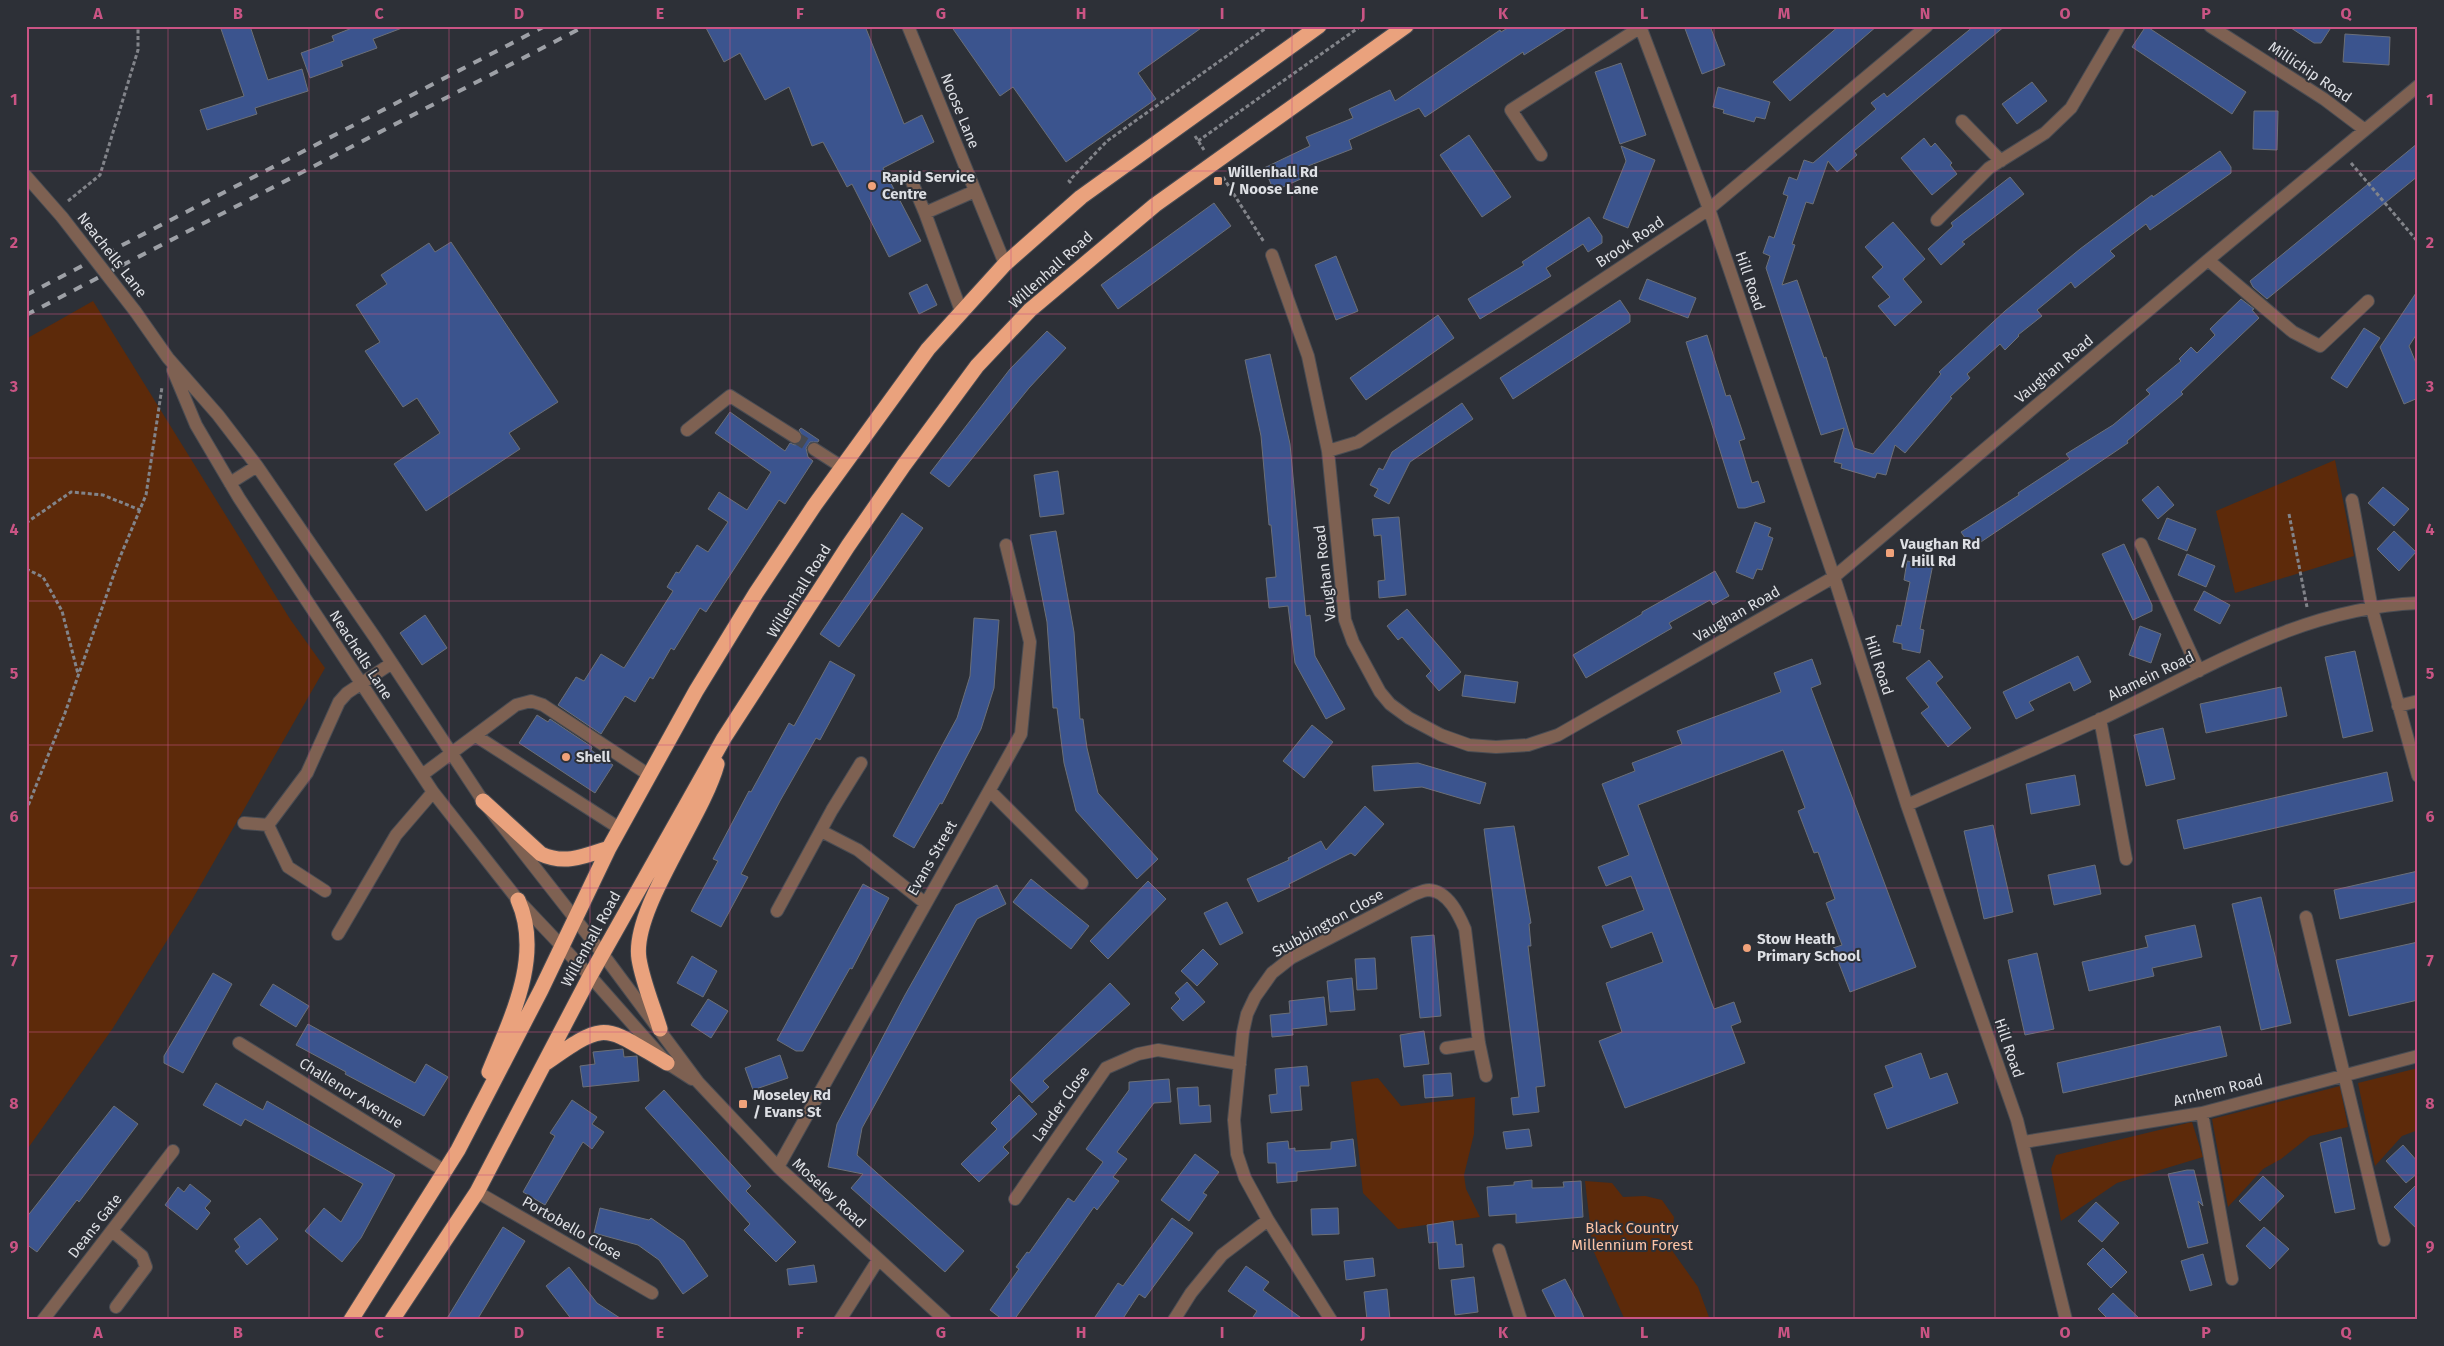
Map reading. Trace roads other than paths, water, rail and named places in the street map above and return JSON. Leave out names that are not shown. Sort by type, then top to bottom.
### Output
[{"type":"highway","name":"Willenhall Road","points":[[351,1320],[458,1150],[542,990],[619,828],[696,691],[756,593],[842,467],[928,349],[1005,264],[1081,197],[1318,26]]},
{"type":"highway","name":"Willenhall Road","points":[[392,1320],[477,1192],[602,953],[724,738],[854,538],[976,366],[1030,310],[1102,247],[1155,205],[1347,66],[1406,26]]},
{"type":"highway","points":[[660,1029],[639,959],[640,932],[658,888],[712,784],[724,738]]},
{"type":"highway","points":[[483,801],[541,854],[552,859],[576,860],[609,848]]},
{"type":"highway","points":[[458,1150],[516,1006],[524,975],[528,935],[525,916],[518,900]]},
{"type":"highway","points":[[543,1065],[583,1036],[601,1031],[614,1033],[667,1063]]},
{"type":"street","name":"Noose Lane","points":[[908,26],[1005,264]]},
{"type":"street","name":"Brook Road","points":[[1328,451],[1358,442],[1709,209],[1927,26]]},
{"type":"street","points":[[1936,220],[1989,168],[2045,133],[2071,108],[2119,26]]},
{"type":"street","name":"Millichip Road","points":[[2210,26],[2324,99],[2365,130]]},
{"type":"street","points":[[1541,156],[1511,110],[1640,27]]},
{"type":"street","name":"Hill Road","points":[[1640,27],[1709,209],[1834,577],[1907,805],[2024,1142],[2066,1320]]},
{"type":"street","name":"Vaughan Road","points":[[1272,255],[1308,356],[1328,451],[1345,620],[1353,642],[1380,692],[1390,704],[1409,718],[1469,745],[1496,747],[1528,745],[1558,735],[1834,577],[2208,260],[2418,86]]},
{"type":"street","points":[[1962,121],[2001,160]]},
{"type":"street","name":"Neachells Lane","points":[[26,176],[59,214],[135,311],[168,358],[218,415],[257,466],[392,663],[483,801],[575,921]]},
{"type":"street","points":[[912,182],[925,212],[961,312]]},
{"type":"street","points":[[925,212],[975,191]]},
{"type":"street","points":[[2208,260],[2292,332],[2320,346],[2368,301]]},
{"type":"street","name":"Neachells Lane","points":[[168,358],[196,425],[230,483],[433,792],[518,900],[562,945]]},
{"type":"street","points":[[687,430],[730,396],[794,437]]},
{"type":"street","points":[[814,449],[842,467]]},
{"type":"street","points":[[230,483],[257,466]]},
{"type":"street","points":[[2352,500],[2372,609],[2418,776]]},
{"type":"street","points":[[2141,544],[2199,671]]},
{"type":"street","name":"Evans Street","points":[[778,1167],[1021,734],[1030,642],[1006,545]]},
{"type":"street","name":"Alamein Road","points":[[1907,805],[2100,719],[2263,639],[2310,622],[2372,609],[2418,603]]},
{"type":"street","points":[[268,825],[307,773],[339,702],[360,683],[392,663]]},
{"type":"street","points":[[422,775],[516,705],[530,701],[543,705],[649,775]]},
{"type":"street","points":[[2398,706],[2418,702]]},
{"type":"street","points":[[2100,719],[2126,859]]},
{"type":"street","points":[[476,736],[619,828]]},
{"type":"street","points":[[776,911],[832,810],[861,763]]},
{"type":"street","points":[[990,791],[1082,883]]},
{"type":"street","points":[[338,934],[396,835],[433,792]]},
{"type":"street","points":[[244,823],[268,825]]},
{"type":"street","points":[[268,825],[288,868],[325,892]]},
{"type":"street","points":[[821,831],[858,850],[925,903]]},
{"type":"street","name":"Stubbington Close","points":[[1331,1320],[1268,1220],[1245,1178],[1237,1154],[1234,1120],[1247,1014],[1262,985],[1272,973],[1291,958],[1413,895],[1428,890],[1446,898],[1458,913],[1465,930],[1479,1043],[1486,1076]]},
{"type":"street","points":[[2306,917],[2384,1240]]},
{"type":"street","name":"Moseley Road","points":[[575,921],[602,953],[698,1082],[778,1167],[945,1320]]},
{"type":"street","name":"Moseley Road","points":[[562,945],[667,1063],[698,1082]]},
{"type":"street","name":"Challenor Avenue","points":[[239,1043],[445,1171]]},
{"type":"street","points":[[1446,1048],[1479,1043]]},
{"type":"street","name":"Lauder Close","points":[[1016,1199],[1106,1068],[1138,1054],[1158,1050],[1240,1064]]},
{"type":"street","name":"Arnhem Road","points":[[2024,1142],[2202,1113],[2418,1056]]},
{"type":"street","points":[[2202,1113],[2232,1279]]},
{"type":"street","name":"Deans Gate","points":[[43,1320],[173,1151]]},
{"type":"street","name":"Portobello Close","points":[[477,1192],[652,1293]]},
{"type":"street","points":[[1174,1320],[1190,1294],[1222,1255],[1268,1220]]},
{"type":"street","points":[[112,1231],[142,1256],[146,1267],[116,1307]]},
{"type":"street","points":[[1499,1250],[1521,1320]]},
{"type":"street","points":[[840,1320],[878,1260]]},
{"type":"tunnel","points":[[795,437],[814,449]]},
{"type":"railway","points":[[26,295],[545,26]]},
{"type":"railway","points":[[26,315],[585,26]]},
{"type":"place","name":"Willenhall Rd / Noose Lane","points":[[1218,181]]},
{"type":"place","name":"Rapid Service Centre","points":[[872,186]]},
{"type":"place","name":"Vaughan Rd / Hill Rd","points":[[1890,553]]},
{"type":"place","name":"Shell","points":[[566,757]]},
{"type":"place","name":"Stow Heath Primary School","points":[[1747,948]]},
{"type":"place","name":"Moseley Rd / Evans St","points":[[743,1104]]},
{"type":"park label","name":"Black Country Millennium Forest","points":[[1632,1236]]}]
